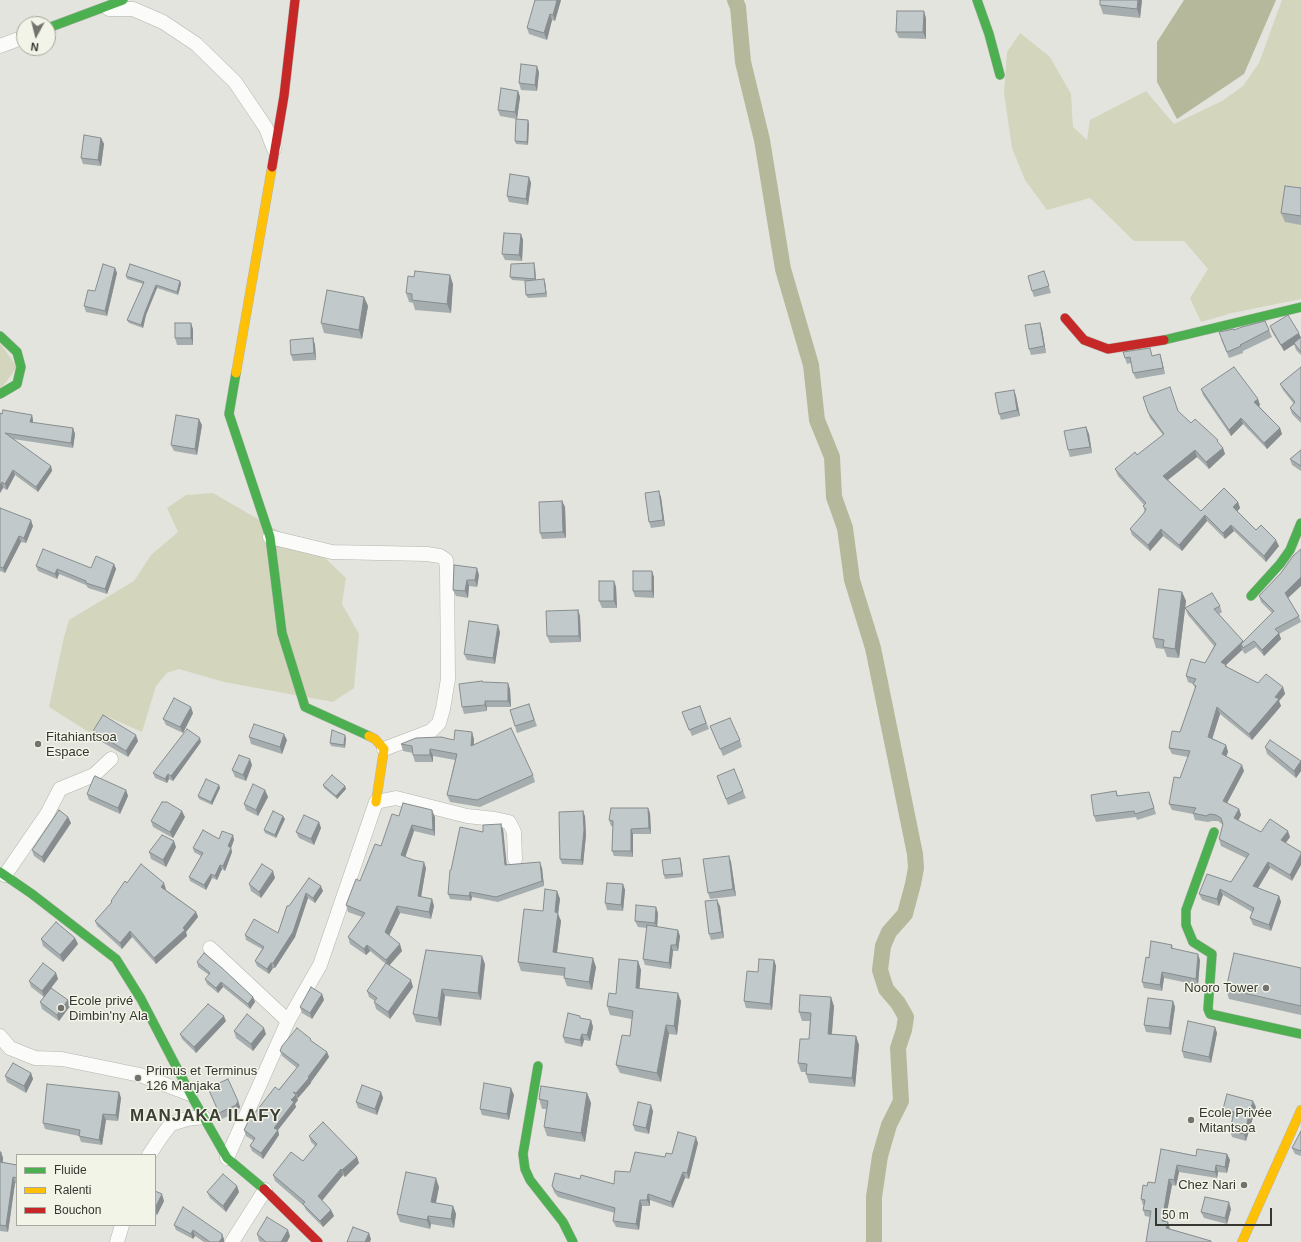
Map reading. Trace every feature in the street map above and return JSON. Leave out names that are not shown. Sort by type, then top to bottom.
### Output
[{"type":"street","points":[[56,25],[123,0]]},
{"type":"street","points":[[295,0],[284,96],[229,414],[270,537],[282,633],[305,707],[375,739],[384,748]]},
{"type":"street","points":[[977,0],[989,34],[1000,74]]},
{"type":"street","points":[[96,9],[133,9],[163,22],[196,44],[235,82],[266,128],[274,149]]},
{"type":"street","points":[[0,46],[16,40]]},
{"type":"street","points":[[1064,318],[1084,340],[1108,349],[1173,339],[1301,307]]},
{"type":"street","points":[[0,336],[17,352],[21,367],[17,384],[0,394]]},
{"type":"street","points":[[1250,596],[1280,564],[1290,550],[1301,523]]},
{"type":"street","points":[[270,537],[332,552],[427,554],[440,556],[446,560],[448,569],[448,679],[443,709],[439,722],[431,731],[384,748]]},
{"type":"street","points":[[227,1158],[288,1021],[320,965],[376,802],[384,748]]},
{"type":"street","points":[[111,759],[94,775],[60,789],[47,814],[2,873],[116,959],[141,999],[190,1094],[227,1158],[265,1190],[318,1242]]},
{"type":"street","points":[[376,802],[396,798],[467,816],[495,818],[509,822],[514,832],[515,859]]},
{"type":"street","points":[[1214,832],[1186,910],[1186,925],[1193,942],[1212,954],[1208,1009],[1210,1014],[1301,1034]]},
{"type":"street","points":[[210,948],[288,1021]]},
{"type":"street","points":[[0,1036],[10,1048],[35,1058],[62,1059],[140,1075],[190,1094]]},
{"type":"street","points":[[538,1066],[523,1154],[525,1169],[530,1180],[563,1222],[572,1242]]},
{"type":"street","points":[[1242,1242],[1301,1110]]},
{"type":"street","points":[[150,1154],[171,1124],[203,1116]]},
{"type":"street","points":[[232,1242],[265,1190]]},
{"type":"street","points":[[117,1242],[122,1226]]},
{"type":"shaded area","points":[[1184,0],[1276,0],[1244,74],[1177,119],[1157,82],[1157,42]]},
{"type":"shaded area","points":[[1282,0],[1301,0],[1301,299],[1232,313],[1201,322],[1190,298],[1208,269],[1184,241],[1134,241],[1090,198],[1047,210],[1025,180],[1012,148],[1004,93],[1007,52],[1020,33],[1050,57],[1071,94],[1073,127],[1087,140],[1090,120],[1146,91],[1174,124],[1222,101],[1243,86],[1259,63]]},
{"type":"shaded area","points":[[0,343],[17,367],[0,390]]},
{"type":"shaded area","points":[[213,493],[325,558],[346,578],[342,604],[359,634],[354,688],[333,702],[224,682],[179,669],[167,673],[156,686],[142,732],[106,716],[90,733],[49,707],[69,620],[134,581],[151,555],[178,532],[167,508],[186,495]]},
{"type":"building","points":[[535,0],[557,0],[553,15],[550,14],[544,33],[527,28]]},
{"type":"building","points":[[1100,0],[1138,0],[1137,9],[1100,5]]},
{"type":"building","points":[[897,11],[924,11],[923,32],[896,32]]},
{"type":"building","points":[[521,64],[537,66],[535,85],[519,83]]},
{"type":"building","points":[[501,88],[518,91],[515,112],[498,110]]},
{"type":"building","points":[[516,119],[528,120],[527,142],[515,141]]},
{"type":"building","points":[[84,135],[101,138],[98,160],[81,158]]},
{"type":"building","points":[[510,174],[529,177],[526,199],[507,196]]},
{"type":"building","points":[[1285,186],[1301,188],[1301,216],[1281,213]]},
{"type":"building","points":[[504,233],[521,234],[519,255],[502,254]]},
{"type":"building","points":[[534,263],[535,279],[510,277],[511,264]]},
{"type":"building","points":[[103,264],[115,268],[105,311],[84,306],[88,290],[95,291]]},
{"type":"building","points":[[130,264],[180,281],[177,292],[156,285],[141,325],[127,320],[144,282],[126,276]]},
{"type":"building","points":[[415,271],[450,275],[447,304],[412,300],[412,294],[406,293],[408,276],[414,277]]},
{"type":"building","points":[[1044,271],[1049,286],[1032,291],[1028,276]]},
{"type":"building","points":[[544,279],[546,293],[526,295],[525,281]]},
{"type":"building","points":[[327,290],[364,297],[359,330],[321,323]]},
{"type":"building","points":[[1288,315],[1299,333],[1281,345],[1270,326]]},
{"type":"building","points":[[1265,321],[1269,330],[1227,352],[1219,332],[1234,330]]},
{"type":"building","points":[[175,323],[191,323],[191,338],[175,338]]},
{"type":"building","points":[[1040,323],[1044,346],[1029,349],[1025,325]]},
{"type":"building","points":[[1301,337],[1301,352],[1294,343]]},
{"type":"building","points":[[313,338],[314,353],[291,355],[290,340]]},
{"type":"building","points":[[1150,348],[1152,356],[1160,354],[1163,368],[1133,373],[1130,357],[1125,358],[1123,352]]},
{"type":"building","points":[[1234,367],[1258,399],[1254,402],[1280,428],[1264,443],[1241,418],[1229,430],[1201,389]]},
{"type":"building","points":[[1301,367],[1301,419],[1290,408],[1295,402],[1280,384]]},
{"type":"building","points":[[1170,387],[1178,411],[1191,423],[1195,419],[1218,440],[1217,441],[1223,448],[1206,462],[1195,450],[1163,476],[1201,511],[1224,488],[1238,502],[1233,507],[1256,530],[1261,525],[1276,540],[1264,556],[1231,525],[1223,533],[1205,515],[1179,545],[1161,529],[1148,545],[1130,529],[1144,513],[1146,509],[1143,506],[1146,503],[1115,469],[1135,452],[1137,455],[1164,434],[1148,412],[1143,397]]},
{"type":"building","points":[[1014,390],[1017,410],[999,414],[995,393]]},
{"type":"building","points":[[3,410],[32,415],[30,422],[73,428],[71,443],[5,433],[51,466],[36,487],[13,470],[5,484],[2,482],[0,485],[0,413],[2,414]]},
{"type":"building","points":[[176,415],[199,419],[195,449],[171,445]]},
{"type":"building","points":[[1086,427],[1090,447],[1068,450],[1064,431]]},
{"type":"building","points":[[1301,450],[1301,466],[1290,459]]},
{"type":"building","points":[[659,491],[663,520],[649,522],[645,493]]},
{"type":"building","points":[[562,501],[563,532],[540,533],[539,502]]},
{"type":"building","points":[[0,508],[31,520],[24,538],[19,536],[3,568],[0,567]]},
{"type":"building","points":[[43,549],[91,568],[96,556],[114,564],[105,589],[86,583],[86,581],[57,569],[55,574],[36,566]]},
{"type":"building","points":[[1301,549],[1301,577],[1285,593],[1299,616],[1275,629],[1279,633],[1262,650],[1254,641],[1243,648],[1241,644],[1274,611],[1259,596],[1281,573],[1293,556]]},
{"type":"building","points":[[454,565],[477,568],[475,580],[467,580],[465,591],[453,590]]},
{"type":"building","points":[[633,571],[652,571],[652,591],[633,591]]},
{"type":"building","points":[[599,581],[614,581],[614,601],[599,601]]},
{"type":"building","points":[[1159,589],[1182,592],[1175,649],[1163,647],[1164,640],[1153,638]]},
{"type":"building","points":[[1212,593],[1220,606],[1214,609],[1243,641],[1221,662],[1226,665],[1225,666],[1258,683],[1266,674],[1283,687],[1275,697],[1279,699],[1249,734],[1217,707],[1208,737],[1226,745],[1222,754],[1242,765],[1223,801],[1239,809],[1234,818],[1261,832],[1270,819],[1288,831],[1281,840],[1301,852],[1290,875],[1268,862],[1253,886],[1279,896],[1269,925],[1250,918],[1254,908],[1220,889],[1217,899],[1199,894],[1207,874],[1231,882],[1249,854],[1219,839],[1223,824],[1221,818],[1216,815],[1210,814],[1206,816],[1193,813],[1196,808],[1169,804],[1174,777],[1180,778],[1190,751],[1169,748],[1172,731],[1180,732],[1196,686],[1193,684],[1196,679],[1186,676],[1191,659],[1205,663],[1216,644],[1185,608]]},
{"type":"building","points":[[578,610],[579,636],[547,636],[546,611]]},
{"type":"building","points":[[469,621],[498,625],[493,658],[464,654]]},
{"type":"building","points":[[482,681],[508,683],[508,701],[485,701],[485,705],[462,707],[459,684]]},
{"type":"building","points":[[174,698],[191,707],[180,727],[163,719]]},
{"type":"building","points":[[529,704],[534,720],[515,726],[510,710]]},
{"type":"building","points":[[700,706],[706,723],[689,730],[682,712]]},
{"type":"building","points":[[103,715],[136,735],[126,751],[93,731]]},
{"type":"building","points":[[730,718],[740,740],[720,749],[710,726]]},
{"type":"building","points":[[254,724],[284,734],[280,747],[249,737]]},
{"type":"building","points":[[511,728],[533,775],[477,800],[447,795],[457,754],[430,749],[430,755],[413,755],[412,746],[401,744],[416,738],[441,737],[454,740],[455,730],[472,732],[471,746]]},
{"type":"building","points":[[187,729],[200,738],[171,776],[168,774],[165,779],[153,773]]},
{"type":"building","points":[[332,730],[345,735],[344,745],[330,743]]},
{"type":"building","points":[[1270,740],[1301,761],[1294,771],[1265,747]]},
{"type":"building","points":[[239,755],[250,759],[243,775],[232,770]]},
{"type":"building","points":[[734,769],[743,791],[726,799],[717,776]]},
{"type":"building","points":[[332,775],[345,786],[336,796],[323,785]]},
{"type":"building","points":[[95,776],[126,790],[118,808],[87,794]]},
{"type":"building","points":[[206,779],[219,785],[211,802],[198,796]]},
{"type":"building","points":[[253,784],[265,790],[256,810],[244,804]]},
{"type":"building","points":[[1116,791],[1117,796],[1149,792],[1154,808],[1135,814],[1134,811],[1094,816],[1091,795]]},
{"type":"building","points":[[162,802],[167,802],[182,811],[170,832],[151,821]]},
{"type":"building","points":[[403,803],[432,810],[433,830],[412,825],[401,855],[413,860],[424,862],[418,896],[432,899],[429,912],[397,906],[385,932],[400,944],[386,960],[367,945],[364,949],[348,937],[365,913],[346,905],[356,879],[360,881],[375,844],[381,846],[392,814],[399,816]]},
{"type":"building","points":[[611,808],[648,808],[649,828],[631,829],[631,851],[612,851],[613,821],[609,820]]},
{"type":"building","points":[[59,810],[68,817],[42,857],[32,850]]},
{"type":"building","points":[[273,811],[283,816],[275,835],[264,830]]},
{"type":"building","points":[[583,811],[584,830],[581,860],[560,859],[559,812]]},
{"type":"building","points":[[304,815],[319,822],[311,839],[296,832]]},
{"type":"building","points":[[501,824],[505,865],[540,862],[542,881],[496,897],[470,892],[469,896],[448,894],[450,870],[460,827],[483,832],[483,825]]},
{"type":"building","points":[[203,830],[219,839],[222,831],[233,835],[228,846],[231,848],[223,866],[220,865],[215,876],[211,874],[204,885],[189,877],[203,853],[193,848]]},
{"type":"building","points":[[162,835],[174,841],[163,860],[149,852]]},
{"type":"building","points":[[729,856],[733,889],[708,893],[703,859]]},
{"type":"building","points":[[680,858],[682,874],[664,875],[662,860]]},
{"type":"building","points":[[141,864],[164,883],[161,887],[196,912],[183,928],[185,930],[154,958],[130,931],[120,943],[95,921],[112,902],[111,901],[125,881],[127,883]]},
{"type":"building","points":[[262,864],[273,871],[259,892],[249,884]]},
{"type":"building","points":[[309,878],[321,886],[313,898],[306,893],[293,932],[273,963],[271,963],[267,969],[255,961],[264,947],[245,935],[254,919],[278,933],[287,906],[289,906]]},
{"type":"building","points":[[607,883],[623,884],[621,905],[605,903]]},
{"type":"building","points":[[545,889],[557,891],[555,912],[558,913],[553,952],[593,958],[589,982],[564,978],[565,968],[518,962],[524,909],[543,911]]},
{"type":"building","points":[[717,900],[722,932],[709,934],[705,901]]},
{"type":"building","points":[[636,905],[656,907],[655,923],[635,921]]},
{"type":"building","points":[[56,922],[75,938],[60,955],[41,939]]},
{"type":"building","points":[[647,925],[678,930],[676,945],[671,945],[669,963],[643,959]]},
{"type":"building","points":[[1151,941],[1172,945],[1171,948],[1198,954],[1196,979],[1162,972],[1160,985],[1142,982],[1146,957],[1149,958]]},
{"type":"building","points":[[426,950],[482,956],[478,993],[442,989],[438,1018],[413,1014]]},
{"type":"building","points":[[204,953],[253,997],[248,1004],[221,982],[216,988],[205,979],[210,973],[197,962]]},
{"type":"building","name":"Nooro Tower","points":[[1234,953],[1301,968],[1301,1006],[1226,989]]},
{"type":"building","points":[[619,959],[638,961],[636,988],[678,993],[674,1026],[666,1025],[657,1073],[616,1065],[622,1035],[630,1036],[633,1011],[607,1006],[609,993],[616,994]]},
{"type":"building","points":[[759,959],[774,960],[770,1004],[744,1001],[747,971],[758,972]]},
{"type":"building","points":[[43,963],[56,973],[42,991],[29,981]]},
{"type":"building","points":[[386,963],[411,980],[388,1012],[374,1002],[377,998],[367,991]]},
{"type":"building","points":[[311,987],[322,994],[310,1013],[300,1007]]},
{"type":"building","points":[[51,988],[68,1000],[57,1015],[40,1002]]},
{"type":"building","points":[[800,995],[831,997],[828,1034],[856,1036],[852,1078],[806,1074],[807,1064],[798,1063],[800,1039],[809,1039],[811,1013],[799,1012]]},
{"type":"building","points":[[1148,998],[1173,1001],[1169,1028],[1144,1025]]},
{"type":"building","points":[[208,1004],[224,1016],[194,1047],[180,1034]]},
{"type":"building","points":[[568,1013],[580,1016],[580,1018],[591,1020],[587,1035],[582,1034],[580,1040],[563,1037]]},
{"type":"building","points":[[247,1014],[264,1028],[251,1044],[234,1031]]},
{"type":"building","points":[[1188,1021],[1215,1027],[1209,1057],[1182,1051]]},
{"type":"building","points":[[297,1028],[311,1039],[310,1040],[327,1052],[308,1077],[309,1078],[296,1093],[293,1092],[296,1095],[291,1100],[294,1102],[274,1128],[278,1130],[261,1153],[250,1146],[255,1138],[244,1130],[248,1122],[275,1087],[279,1090],[299,1065],[280,1051],[282,1046]]},
{"type":"building","points":[[13,1063],[31,1073],[24,1086],[5,1076]]},
{"type":"building","points":[[228,1079],[238,1101],[236,1105],[219,1113],[208,1088]]},
{"type":"building","points":[[484,1083],[511,1088],[507,1114],[480,1109]]},
{"type":"building","points":[[47,1084],[119,1092],[116,1115],[103,1114],[99,1140],[79,1136],[80,1130],[43,1123]]},
{"type":"building","points":[[362,1085],[381,1092],[375,1109],[356,1102]]},
{"type":"building","points":[[541,1086],[587,1093],[581,1133],[544,1127],[548,1101],[539,1099]]},
{"type":"building","points":[[1227,1094],[1253,1101],[1244,1134],[1230,1130],[1234,1112],[1223,1109]]},
{"type":"building","points":[[638,1102],[651,1105],[646,1128],[633,1125]]},
{"type":"building","points":[[323,1122],[357,1157],[342,1170],[341,1169],[318,1196],[331,1210],[320,1221],[303,1204],[305,1202],[273,1175],[291,1152],[303,1161],[317,1144],[309,1136]]},
{"type":"building","points":[[1301,1131],[1301,1151],[1292,1148]]},
{"type":"building","points":[[678,1132],[696,1137],[687,1173],[683,1172],[671,1202],[648,1194],[647,1200],[640,1200],[636,1224],[613,1221],[615,1208],[556,1191],[552,1186],[555,1173],[580,1179],[581,1175],[614,1184],[615,1171],[630,1172],[635,1152],[665,1157],[666,1153],[672,1154]]},
{"type":"building","points":[[1161,1149],[1196,1156],[1197,1149],[1227,1154],[1225,1167],[1216,1165],[1215,1172],[1177,1165],[1174,1180],[1169,1179],[1162,1221],[1168,1222],[1166,1228],[1211,1242],[1146,1242],[1151,1211],[1143,1210],[1145,1200],[1141,1199],[1143,1185],[1147,1186],[1148,1182],[1155,1183]]},
{"type":"building","points":[[0,1162],[16,1165],[16,1178],[13,1177],[6,1226],[0,1225]]},
{"type":"building","points":[[406,1172],[436,1178],[431,1202],[453,1206],[451,1219],[428,1216],[427,1220],[397,1214]]},
{"type":"building","points":[[223,1174],[237,1186],[223,1206],[207,1192]]},
{"type":"building","points":[[156,1191],[162,1194],[156,1206]]},
{"type":"building","points":[[1205,1197],[1229,1202],[1225,1218],[1201,1212]]},
{"type":"building","points":[[183,1207],[222,1234],[222,1238],[219,1242],[210,1242],[193,1230],[191,1234],[174,1225]]},
{"type":"building","points":[[267,1217],[288,1230],[281,1242],[266,1242],[257,1234]]},
{"type":"building","points":[[353,1227],[369,1233],[365,1242],[347,1242]]},
{"type":"waterway","points":[[735,0],[738,7],[743,62],[762,140],[783,269],[811,365],[817,420],[832,457],[834,497],[845,528],[852,580],[873,648],[915,854],[916,868],[905,914],[889,932],[883,946],[880,970],[886,989],[898,1003],[906,1017],[904,1030],[898,1048],[901,1101],[889,1125],[880,1156],[874,1197],[874,1242]]},
{"type":"traffic: fast","points":[[56,25],[123,0]]},
{"type":"traffic: fast","points":[[977,0],[989,34],[1000,75]]},
{"type":"traffic: fast","points":[[1164,340],[1301,307]]},
{"type":"traffic: fast","points":[[0,336],[17,352],[21,367],[17,384],[0,394]]},
{"type":"traffic: fast","points":[[236,373],[229,414],[270,537],[282,633],[305,707],[369,736]]},
{"type":"traffic: fast","points":[[1251,596],[1280,564],[1290,550],[1301,523]]},
{"type":"traffic: fast","points":[[1214,832],[1186,910],[1186,925],[1193,942],[1212,954],[1208,1009],[1210,1014],[1301,1034]]},
{"type":"traffic: fast","points":[[0,872],[32,894],[116,959],[141,999],[192,1097],[227,1158],[264,1189]]},
{"type":"traffic: fast","points":[[538,1066],[523,1154],[525,1169],[530,1180],[563,1222],[573,1242]]},
{"type":"traffic: slow","points":[[236,373],[272,167]]},
{"type":"traffic: slow","points":[[369,736],[375,739],[384,749],[376,802]]},
{"type":"traffic: slow","points":[[1242,1242],[1301,1110]]},
{"type":"traffic: jam","points":[[272,167],[284,96],[295,0]]},
{"type":"traffic: jam","points":[[1065,318],[1084,340],[1108,349],[1164,340]]},
{"type":"traffic: jam","points":[[264,1189],[318,1242]]},
{"type":"place","name":"Fitahiantsoa Espace","points":[[38,744]]},
{"type":"place","name":"Nooro Tower","points":[[1266,988]]},
{"type":"place","name":"Ecole privé Dimbin'ny Ala","points":[[61,1008]]},
{"type":"place","name":"Primus et Terminus 126 Manjaka","points":[[138,1078]]},
{"type":"place","name":"Ecole Privée Mitantsoa","points":[[1191,1120]]},
{"type":"place","name":"Chez Nari","points":[[1244,1185]]},
{"type":"district","name":"MANJAKA ILAFY","points":[[206,1116]]}]
